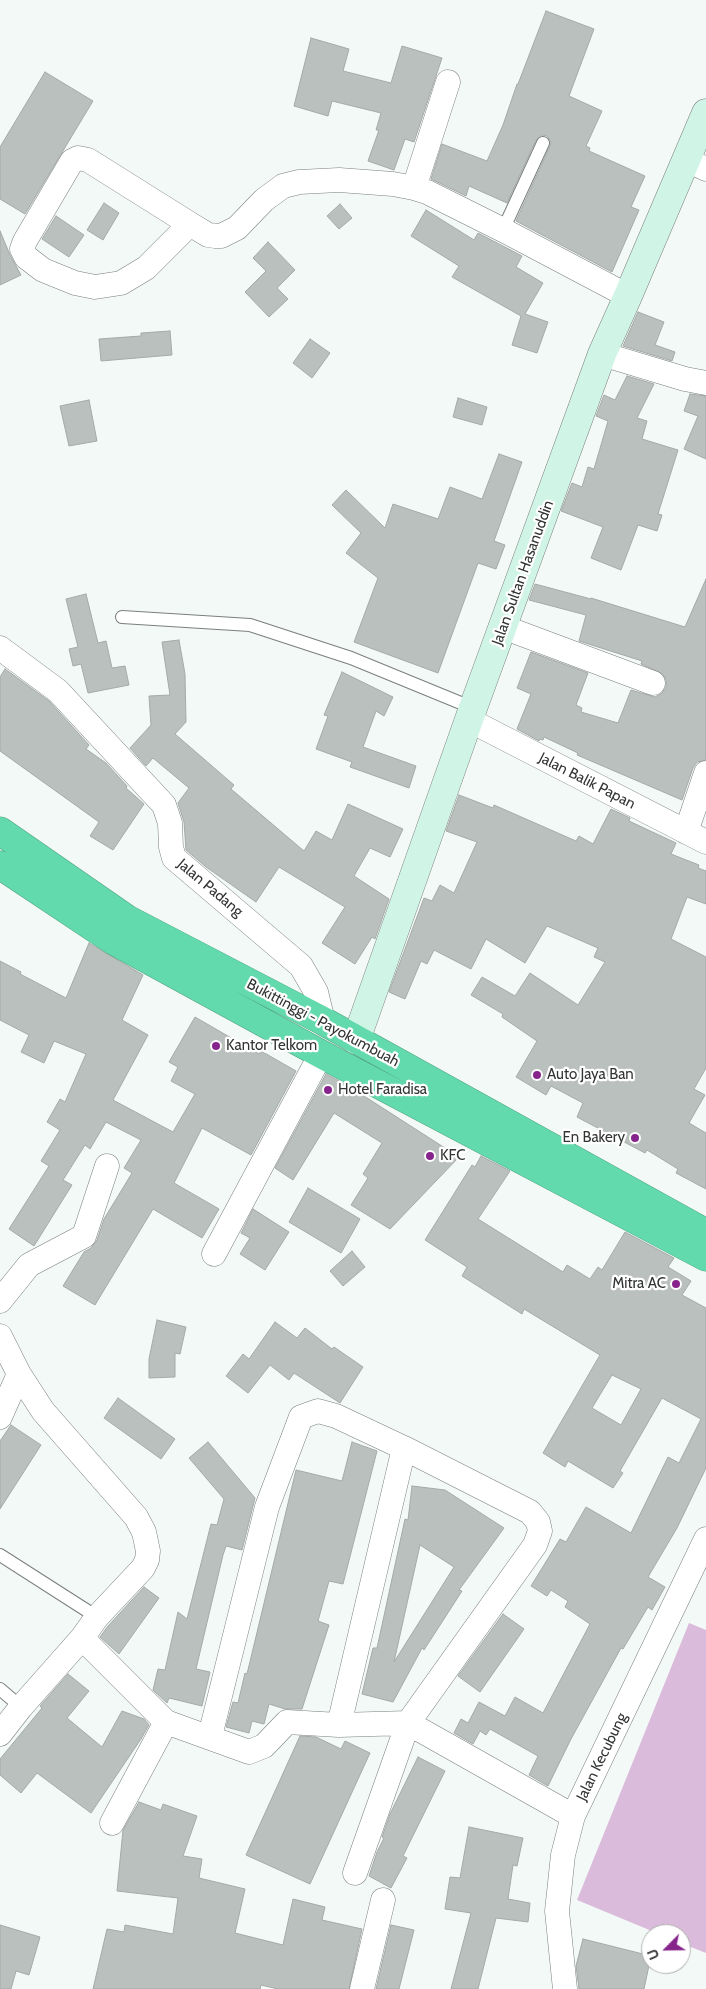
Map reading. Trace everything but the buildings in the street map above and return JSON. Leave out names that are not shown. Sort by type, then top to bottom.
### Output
[{"type":"highway","name":"Bukittinggi - Payokumbuah","points":[[0,831],[128,919],[323,1021],[706,1233]]},
{"type":"highway","name":"Bukittinggi - Payokumbuah","points":[[0,865],[114,941],[322,1054],[706,1257]]},
{"type":"street","points":[[414,188],[448,82]]},
{"type":"street","name":"Jalan Sultan Hasanuddin","points":[[356,1040],[471,714],[602,354],[628,296],[697,165],[706,113]]},
{"type":"street","points":[[190,224],[146,268],[120,283],[95,287],[75,283],[43,270],[26,257],[22,249],[72,161],[78,158],[88,160],[190,224],[208,236],[221,236],[230,233],[264,200],[283,186],[299,182],[339,180],[393,184],[414,188],[427,192],[503,230],[628,296]]},
{"type":"street","points":[[602,354],[685,380],[706,383]]},
{"type":"street","points":[[503,627],[653,683]]},
{"type":"street","name":"Jalan Padang","points":[[0,648],[58,691],[164,805],[170,823],[171,847],[174,858],[301,966],[316,992],[323,1021]]},
{"type":"street","name":"Jalan Balik Papan","points":[[471,714],[696,837]]},
{"type":"street","points":[[696,837],[706,773]]},
{"type":"street","points":[[214,1254],[322,1054]]},
{"type":"street","points":[[0,1301],[29,1265],[84,1236],[107,1166]]},
{"type":"street","points":[[0,1336],[19,1374],[43,1411],[136,1517],[144,1532],[148,1551],[144,1568],[97,1617],[82,1638],[21,1706],[0,1734]]},
{"type":"street","points":[[0,1417],[19,1374]]},
{"type":"street","points":[[210,1736],[267,1506],[301,1417],[318,1411],[328,1412],[530,1512],[538,1522],[540,1530],[535,1545],[408,1724],[355,1874]]},
{"type":"street","points":[[339,1725],[404,1448]]},
{"type":"street","name":"Jalan Kecubung","points":[[565,1989],[557,1911],[563,1855],[573,1816],[706,1539]]},
{"type":"street","points":[[82,1638],[166,1722],[210,1736],[249,1752],[264,1746],[287,1722],[339,1725],[408,1724],[573,1816]]},
{"type":"street","points":[[112,1823],[166,1722]]},
{"type":"street","points":[[362,1989],[384,1900]]},
{"type":"lane","points":[[503,230],[543,143]]},
{"type":"lane","points":[[122,617],[250,625],[351,658],[471,714]]},
{"type":"lane","points":[[0,1555],[97,1617]]},
{"type":"lane","points":[[0,1689],[21,1706]]},
{"type":"shaded area","points":[[689,1623],[706,1630],[706,1953],[691,1947],[691,1924],[641,1924],[641,1927],[577,1900]]},
{"type":"place","name":"Kantor Telkom","points":[[216,1046]]},
{"type":"place","name":"Auto Jaya Ban","points":[[537,1075]]},
{"type":"place","name":"Hotel Faradisa","points":[[328,1090]]},
{"type":"place","name":"En Bakery","points":[[635,1138]]},
{"type":"place","name":"KFC","points":[[430,1156]]},
{"type":"place","name":"Mitra AC","points":[[676,1284]]}]
